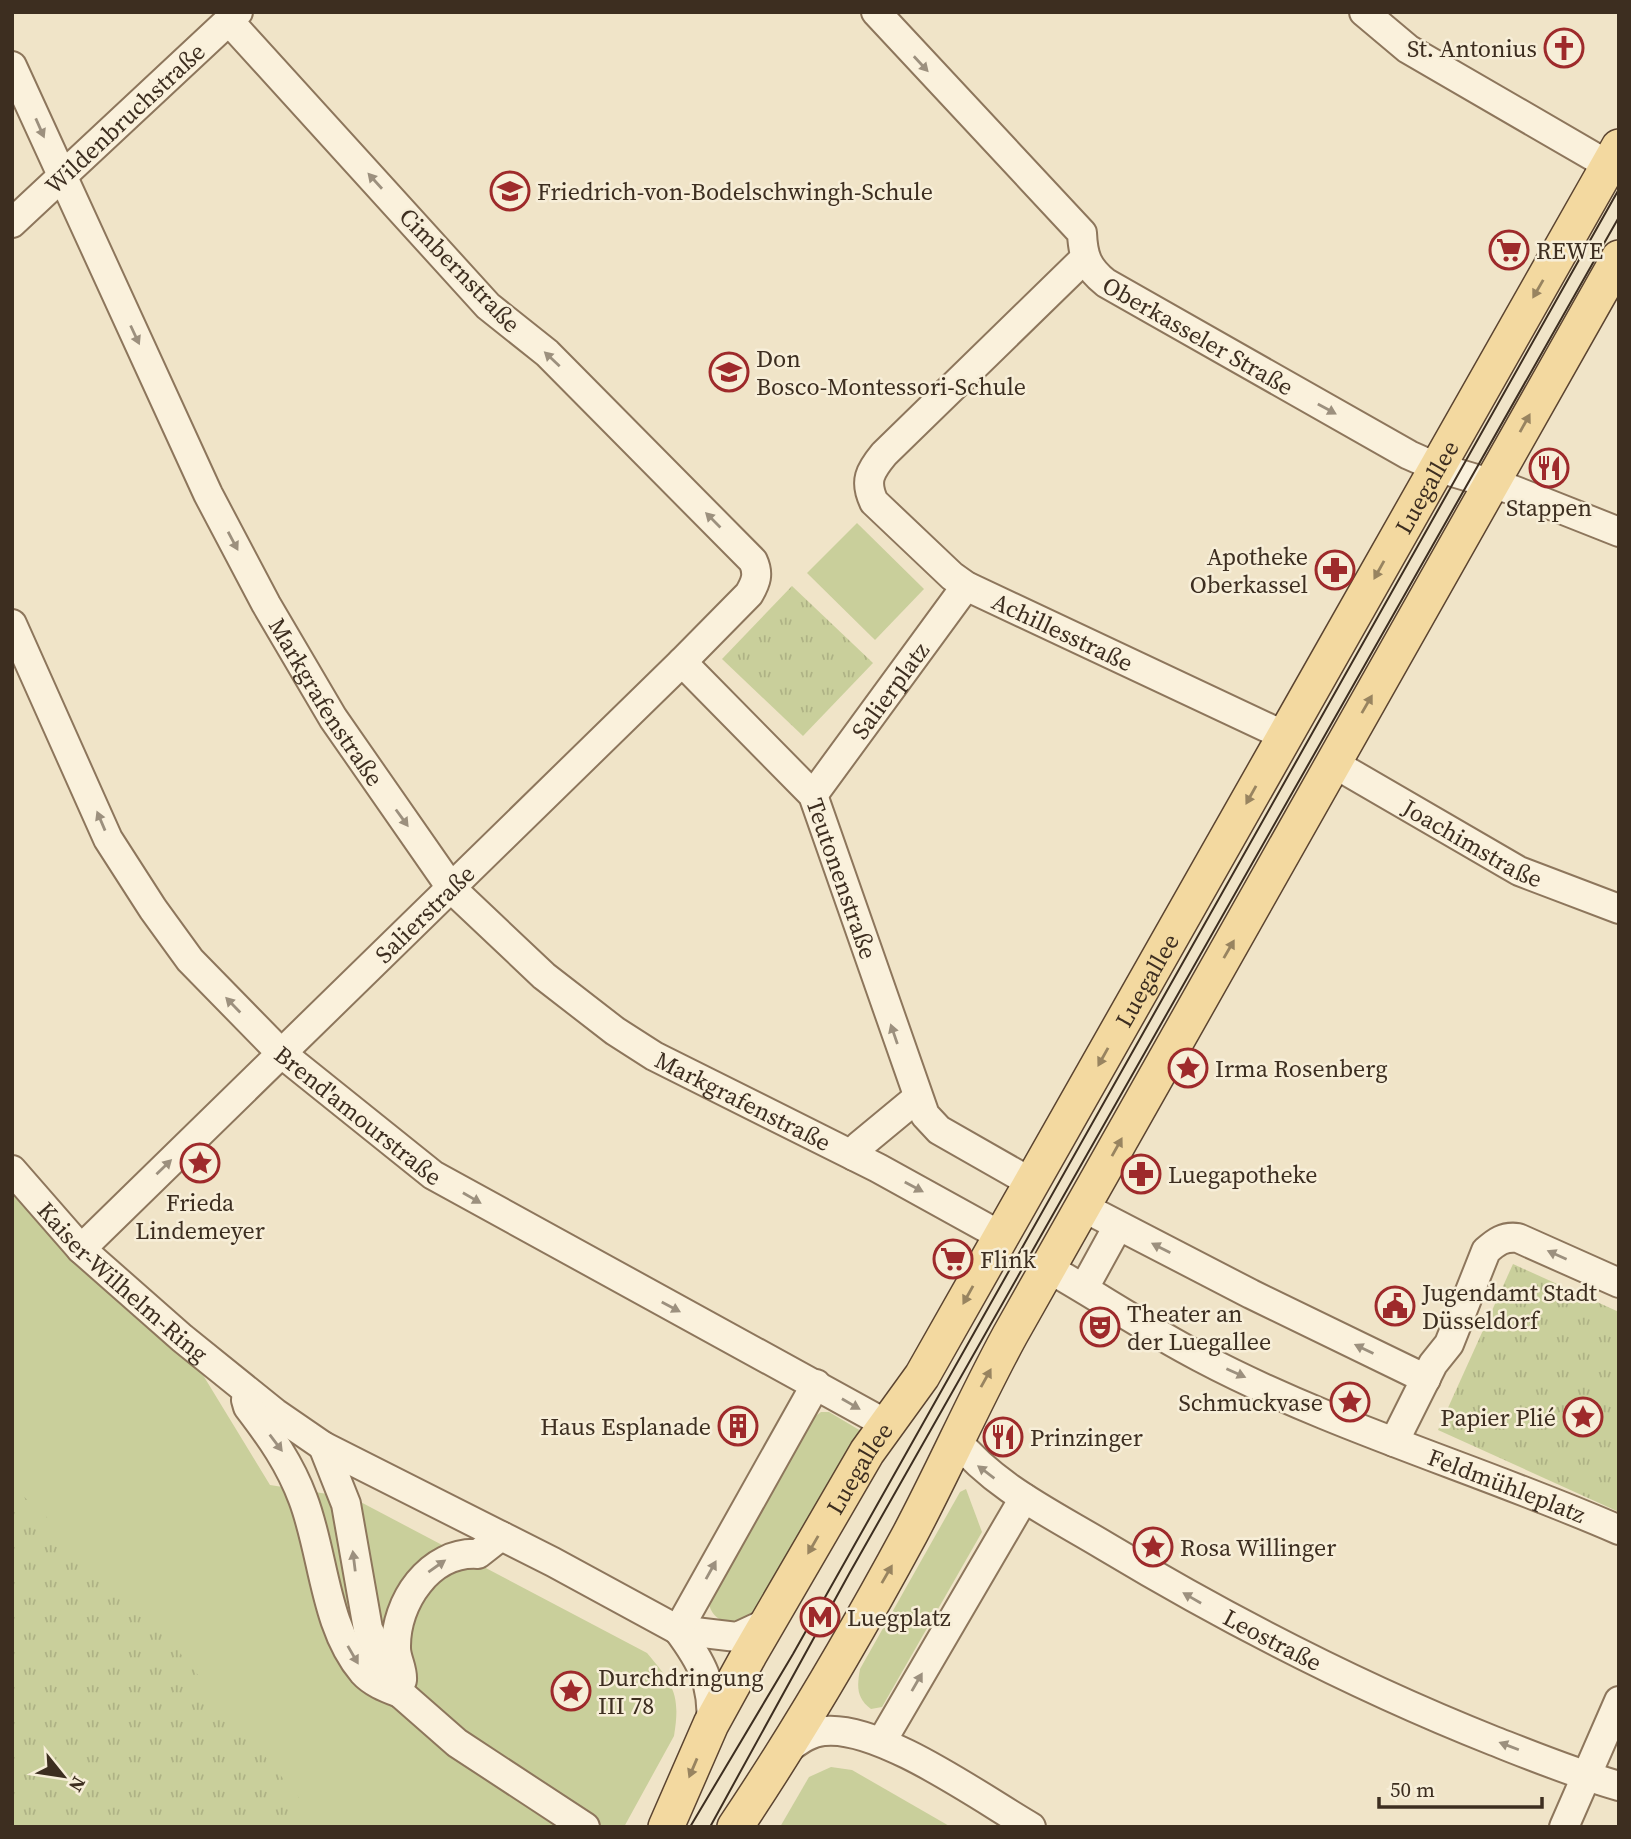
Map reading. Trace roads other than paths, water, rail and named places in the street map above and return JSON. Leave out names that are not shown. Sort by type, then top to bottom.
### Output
[{"type":"main road","name":"Luegallee","points":[[670,1820],[711,1724],[767,1623],[886,1424],[922,1376],[1614,156]]},
{"type":"main road","points":[[735,1827],[786,1750],[909,1535],[955,1438],[1048,1268],[1619,258]]},
{"type":"street","name":"Oberkasseler Straße","points":[[876,12],[1082,233],[1084,258],[1093,273],[1136,302],[1403,452],[1436,467],[1493,483],[1619,532]]},
{"type":"street","points":[[1364,12],[1408,49],[1614,156]]},
{"type":"street","name":"Wildenbruchstraße","points":[[12,223],[234,17]]},
{"type":"street","name":"Cimbernstraße","points":[[234,17],[488,306],[571,377],[753,561],[758,571]]},
{"type":"street","name":"Markgrafenstraße","points":[[12,66],[208,495],[266,604],[340,728],[452,889],[544,976],[615,1031],[654,1056],[854,1156],[1001,1236]]},
{"type":"street","name":"Achillesstraße","points":[[1084,258],[884,454],[870,471],[867,487],[874,502],[966,586],[1285,736]]},
{"type":"street","name":"Salierstraße","points":[[81,1250],[682,662],[749,594],[758,571]]},
{"type":"street","name":"Salierplatz","points":[[813,795],[966,586]]},
{"type":"street","name":"Brend'amourstraße","points":[[12,624],[108,839],[153,909],[191,960],[281,1053],[433,1175],[886,1424]]},
{"type":"street","name":"Teutonenstraße","points":[[682,662],[813,795],[916,1098]]},
{"type":"street","name":"Joachimstraße","points":[[1334,764],[1519,871],[1619,909]]},
{"type":"street","points":[[916,1098],[925,1115],[939,1130],[1032,1183]]},
{"type":"street","name":"Markgrafenstraße","points":[[854,1156],[859,1146],[916,1098]]},
{"type":"street","name":"Kaiser-Wilhelm-Ring","points":[[12,1170],[81,1250],[242,1385],[323,1446],[678,1630],[737,1637],[767,1623]]},
{"type":"street","points":[[1083,1207],[1426,1378]]},
{"type":"street","points":[[1084,1288],[1118,1226]]},
{"type":"street","points":[[1394,1442],[1426,1378],[1449,1344],[1486,1251],[1496,1241],[1509,1237],[1518,1238],[1619,1283]]},
{"type":"street","name":"Feldmühleplatz","points":[[1048,1268],[1200,1357],[1394,1442],[1535,1494],[1619,1530]]},
{"type":"street","points":[[678,1630],[816,1384]]},
{"type":"street","name":"Kaiser-Wilhelm-Ring","points":[[242,1385],[248,1407],[281,1450],[297,1482],[320,1551],[328,1594],[350,1652],[370,1678],[400,1693]]},
{"type":"street","name":"Leostraße","points":[[955,1438],[975,1463],[1024,1497],[1165,1582],[1310,1661],[1446,1722],[1586,1777],[1619,1786]]},
{"type":"street","points":[[297,1482],[323,1446]]},
{"type":"street","name":"Kaiser-Wilhelm-Ring","points":[[323,1446],[345,1504],[368,1629],[400,1693],[433,1726],[585,1827]]},
{"type":"street","points":[[882,1741],[1024,1497]]},
{"type":"street","points":[[400,1693],[402,1672],[396,1648],[398,1627],[417,1584],[430,1569],[447,1559],[460,1553],[478,1555],[501,1536]]},
{"type":"street","name":"Kaiser-Wilhelm-Ring","points":[[678,1630],[705,1671],[711,1687],[711,1724]]},
{"type":"street","points":[[1564,1827],[1619,1701]]},
{"type":"street","points":[[786,1750],[808,1735],[824,1731],[882,1741],[1031,1827]]},
{"type":"tram line","points":[[690,1827],[793,1654],[1619,189]]},
{"type":"tram line","points":[[710,1827],[849,1574],[1619,217]]},
{"type":"place","name":"St. Antonius","points":[[1564,48]]},
{"type":"place","name":"Friedrich-von-Bodelschwingh-Schule","points":[[510,191]]},
{"type":"place","name":"REWE","points":[[1509,250]]},
{"type":"place","name":"Don Bosco-Montessori-Schule","points":[[729,372]]},
{"type":"place","name":"Stappen","points":[[1549,468]]},
{"type":"place","name":"Apotheke Oberkassel","points":[[1335,570]]},
{"type":"place","name":"Irma Rosenberg","points":[[1188,1068]]},
{"type":"place","name":"Frieda Lindemeyer","points":[[200,1163]]},
{"type":"place","name":"Luegapotheke","points":[[1141,1174]]},
{"type":"place","name":"Flink","points":[[953,1259]]},
{"type":"place","name":"Jugendamt Stadt Düsseldorf","points":[[1395,1306]]},
{"type":"place","name":"Theater an der Luegallee","points":[[1100,1327]]},
{"type":"place","name":"Schmuckvase","points":[[1350,1402]]},
{"type":"place","name":"Papier Plié","points":[[1583,1417]]},
{"type":"place","name":"Haus Esplanade","points":[[738,1426]]},
{"type":"place","name":"Prinzinger","points":[[1003,1437]]},
{"type":"place","name":"Rosa Willinger","points":[[1153,1547]]},
{"type":"place","name":"Luegplatz","points":[[820,1617]]},
{"type":"place","name":"Durchdringung III 78","points":[[571,1691]]}]
